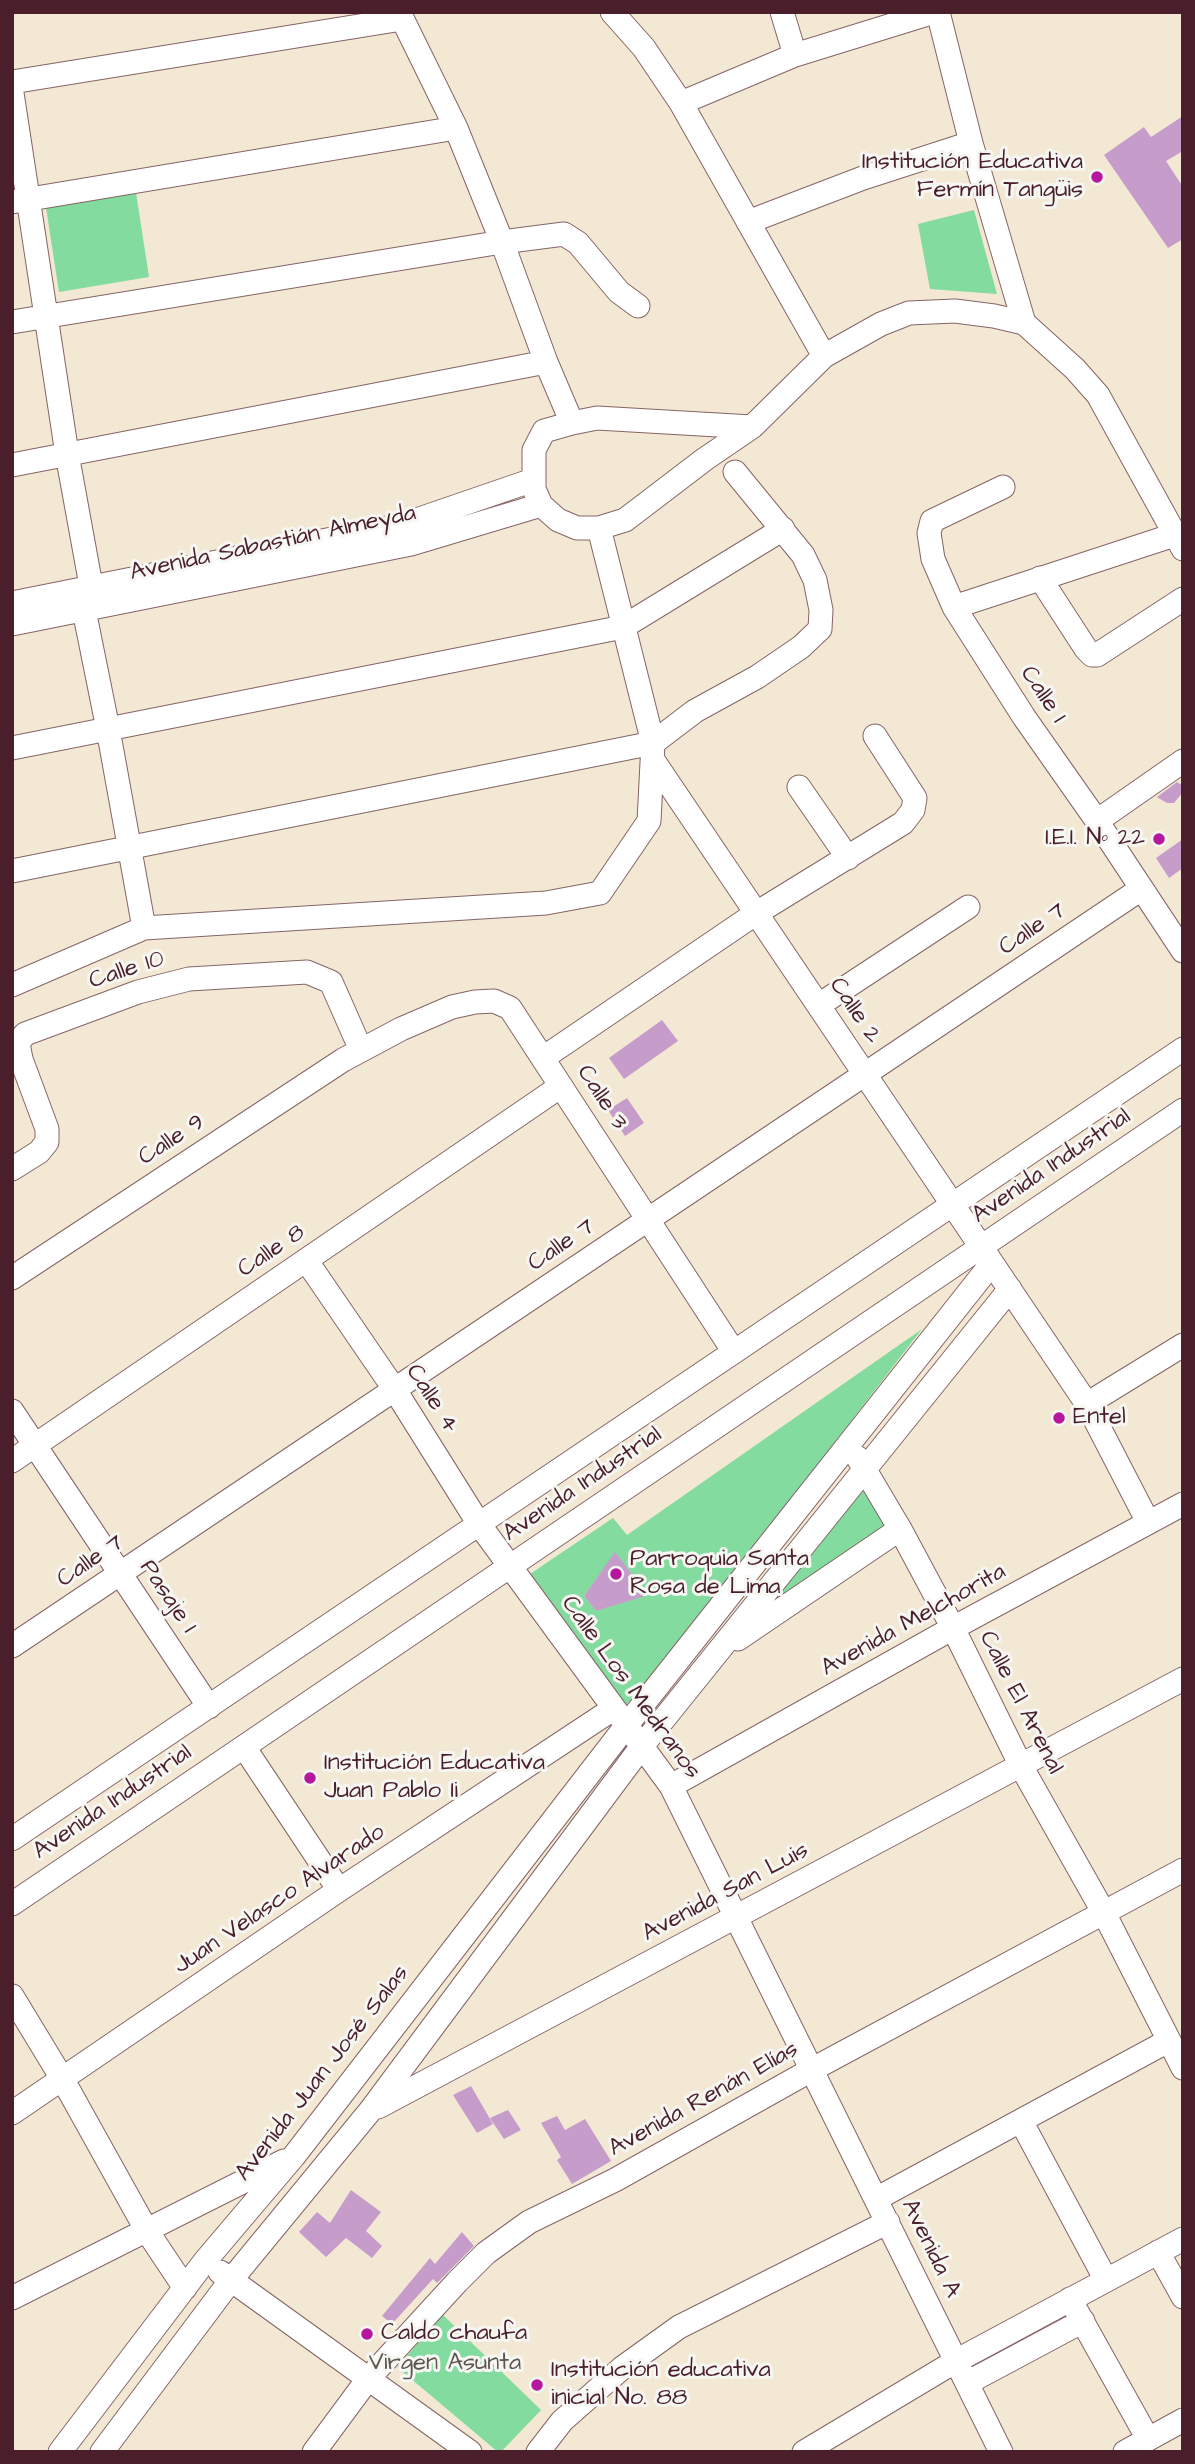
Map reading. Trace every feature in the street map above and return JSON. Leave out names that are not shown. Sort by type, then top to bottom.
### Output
[{"type":"street","points":[[612,12],[644,48],[681,103],[824,356]]},
{"type":"street","points":[[782,12],[795,55]]},
{"type":"street","points":[[681,103],[795,55],[936,12],[1024,323]]},
{"type":"street","points":[[12,82],[401,15],[456,128],[572,423]]},
{"type":"street","points":[[12,93],[21,201],[48,317],[108,729],[144,928]]},
{"type":"street","points":[[21,201],[456,128]]},
{"type":"street","points":[[748,222],[863,178],[971,143]]},
{"type":"street","points":[[12,322],[564,234],[578,243],[619,292],[638,306]]},
{"type":"street","points":[[752,427],[597,418],[572,423],[544,431],[534,450],[533,481],[541,505],[558,520],[577,528],[599,528],[625,520],[752,427],[824,356],[881,324],[909,313],[955,311],[1024,323],[1075,369],[1098,395],[1178,542],[1040,578],[954,607]]},
{"type":"street","points":[[12,464],[546,362]]},
{"type":"street","points":[[698,422],[705,459]]},
{"type":"street","points":[[12,871],[653,751],[695,711],[757,677],[801,648],[820,629],[821,610],[815,580],[803,555],[735,472]]},
{"type":"street","name":"Avenida Sabastián Almeyda","points":[[12,624],[90,601],[402,525],[533,481]]},
{"type":"street","name":"Calle 1","points":[[1003,487],[932,521],[929,533],[933,559],[954,607],[1024,717],[1183,951]]},
{"type":"street","name":"Avenida Sabastián Almeyda","points":[[12,603],[90,601],[411,544],[541,505]]},
{"type":"street","points":[[12,985],[144,928],[546,903],[600,893],[649,821],[653,751],[599,528]]},
{"type":"street","points":[[12,748],[623,627],[783,529]]},
{"type":"street","points":[[1040,578],[1092,655],[1097,655],[1183,599]]},
{"type":"street","points":[[543,1058],[755,914],[903,822],[913,810],[915,798],[875,736]]},
{"type":"street","name":"Calle 2","points":[[653,751],[755,914],[1087,1404],[1148,1522]]},
{"type":"street","points":[[1097,821],[1183,761]]},
{"type":"street","points":[[799,787],[848,858]]},
{"type":"street","name":"Calle 7","points":[[12,1646],[1140,889]]},
{"type":"street","points":[[819,1005],[968,907]]},
{"type":"street","name":"Calle 10","points":[[12,1169],[39,1152],[47,1142],[47,1129],[21,1059],[18,1043],[26,1034],[138,992],[189,979],[307,972],[331,982],[361,1050]]},
{"type":"street","name":"Calle 3","points":[[361,1050],[401,1028],[452,1007],[494,1001],[510,1008],[734,1352]]},
{"type":"street","name":"Avenida Industrial","points":[[12,1839],[1183,1049]]},
{"type":"street","name":"Calle 9","points":[[12,1278],[361,1050]]},
{"type":"street","name":"Calle 8","points":[[12,1461],[561,1086]]},
{"type":"street","name":"Avenida Industrial","points":[[12,1904],[510,1567],[987,1255],[1183,1111]]},
{"type":"street","name":"Avenida Juan José Salas","points":[[60,2452],[205,2261],[295,2156],[488,1907],[620,1718],[849,1443],[987,1255]]},
{"type":"street","name":"Calle 4","points":[[306,1260],[395,1390],[479,1524],[510,1567]]},
{"type":"street","points":[[102,2452],[230,2280],[370,2111],[642,1746],[1010,1289]]},
{"type":"street","points":[[1087,1404],[1183,1345]]},
{"type":"street","name":"Pasaje 1","points":[[12,1411],[209,1707]]},
{"type":"street","name":"Calle El Arenal","points":[[849,1443],[900,1529],[953,1628],[1021,1766],[1104,1913],[1183,2068]]},
{"type":"street","name":"Avenida Melchorita","points":[[671,1786],[953,1628],[1183,1504]]},
{"type":"street","points":[[716,1654],[900,1529]]},
{"type":"street","name":"Calle Los Medranos","points":[[510,1567],[671,1786],[813,2069]]},
{"type":"street","name":"Avenida San Luis","points":[[295,2156],[370,2111],[1183,1679]]},
{"type":"street","name":"Juan Velasco Alvarado","points":[[12,2113],[339,1890],[620,1718]]},
{"type":"street","points":[[244,1747],[339,1890]]},
{"type":"street","name":"Avenida Renán Elías","points":[[314,2452],[368,2379],[457,2281],[486,2253],[529,2222],[615,2180],[813,2069],[1183,1870]]},
{"type":"street","points":[[488,1907],[512,1923]]},
{"type":"street","points":[[12,1996],[63,2080],[147,2231],[185,2288]]},
{"type":"street","points":[[876,2199],[1168,2042]]},
{"type":"street","name":"Avenida A","points":[[813,2069],[1001,2452]]},
{"type":"street","points":[[1021,2121],[1107,2280]]},
{"type":"street","points":[[12,2298],[295,2156]]},
{"type":"street","points":[[538,2452],[562,2420],[622,2368],[679,2327],[888,2222]]},
{"type":"street","points":[[804,2452],[956,2361],[1183,2239]]},
{"type":"street","points":[[1158,2252],[1180,2286]]},
{"type":"street","points":[[205,2261],[470,2452]]},
{"type":"street","points":[[1070,2299],[1148,2439]]},
{"type":"street","points":[[967,2383],[1083,2321]]},
{"type":"street","points":[[1125,2452],[1183,2420]]},
{"type":"green space","points":[[135,186],[149,277],[59,292],[45,201]]},
{"type":"green space","points":[[974,210],[997,294],[930,289],[918,224]]},
{"type":"green space","points":[[922,1329],[693,1626],[626,1705],[530,1574],[613,1518],[627,1535]],"holes":[[[615,1553],[648,1594],[596,1611],[584,1596]]]},
{"type":"green space","points":[[864,1479],[892,1522],[741,1630]]},
{"type":"green space","name":"Virgen Asunta","points":[[443,2315],[541,2410],[501,2452],[397,2367]]},
{"type":"building","points":[[1183,116],[1183,151],[1166,161],[1183,187],[1183,239],[1168,248],[1104,155],[1144,127],[1151,137]]},
{"type":"building","points":[[1177,782],[1183,786],[1183,792],[1174,803],[1167,803],[1157,797]]},
{"type":"building","points":[[1183,839],[1183,868],[1169,878],[1156,858]]},
{"type":"building","points":[[662,1020],[678,1041],[624,1079],[609,1058]]},
{"type":"building","points":[[627,1098],[644,1123],[625,1136],[608,1110]]},
{"type":"building","name":"Parroquia Santa Rosa de Lima","points":[[615,1552],[648,1595],[596,1611],[584,1596]]},
{"type":"building","points":[[471,2086],[493,2124],[477,2133],[453,2095]]},
{"type":"building","points":[[508,2110],[521,2130],[504,2139],[490,2118]]},
{"type":"building","points":[[557,2116],[565,2130],[585,2119],[611,2161],[572,2184],[557,2160],[561,2157],[541,2123]]},
{"type":"building","points":[[351,2190],[381,2212],[366,2231],[382,2246],[372,2258],[346,2238],[326,2257],[299,2232],[317,2212],[330,2223]]},
{"type":"building","points":[[462,2232],[474,2246],[437,2283],[433,2279],[392,2324],[382,2316],[430,2258],[435,2264]]},
{"type":"place","name":"Institución Educativa Fermín Tangüis","points":[[1097,177]]},
{"type":"place","name":"I.E.I. Nº 22","points":[[1159,839]]},
{"type":"place","name":"Entel","points":[[1059,1418]]},
{"type":"place","name":"Parroquia Santa Rosa de Lima","points":[[616,1574]]},
{"type":"place","name":"Institución Educativa Juan Pablo Ii","points":[[310,1778]]},
{"type":"place","name":"Caldo chaufa","points":[[367,2334]]},
{"type":"place","name":"Institución educativa inicial No. 88","points":[[537,2385]]}]
